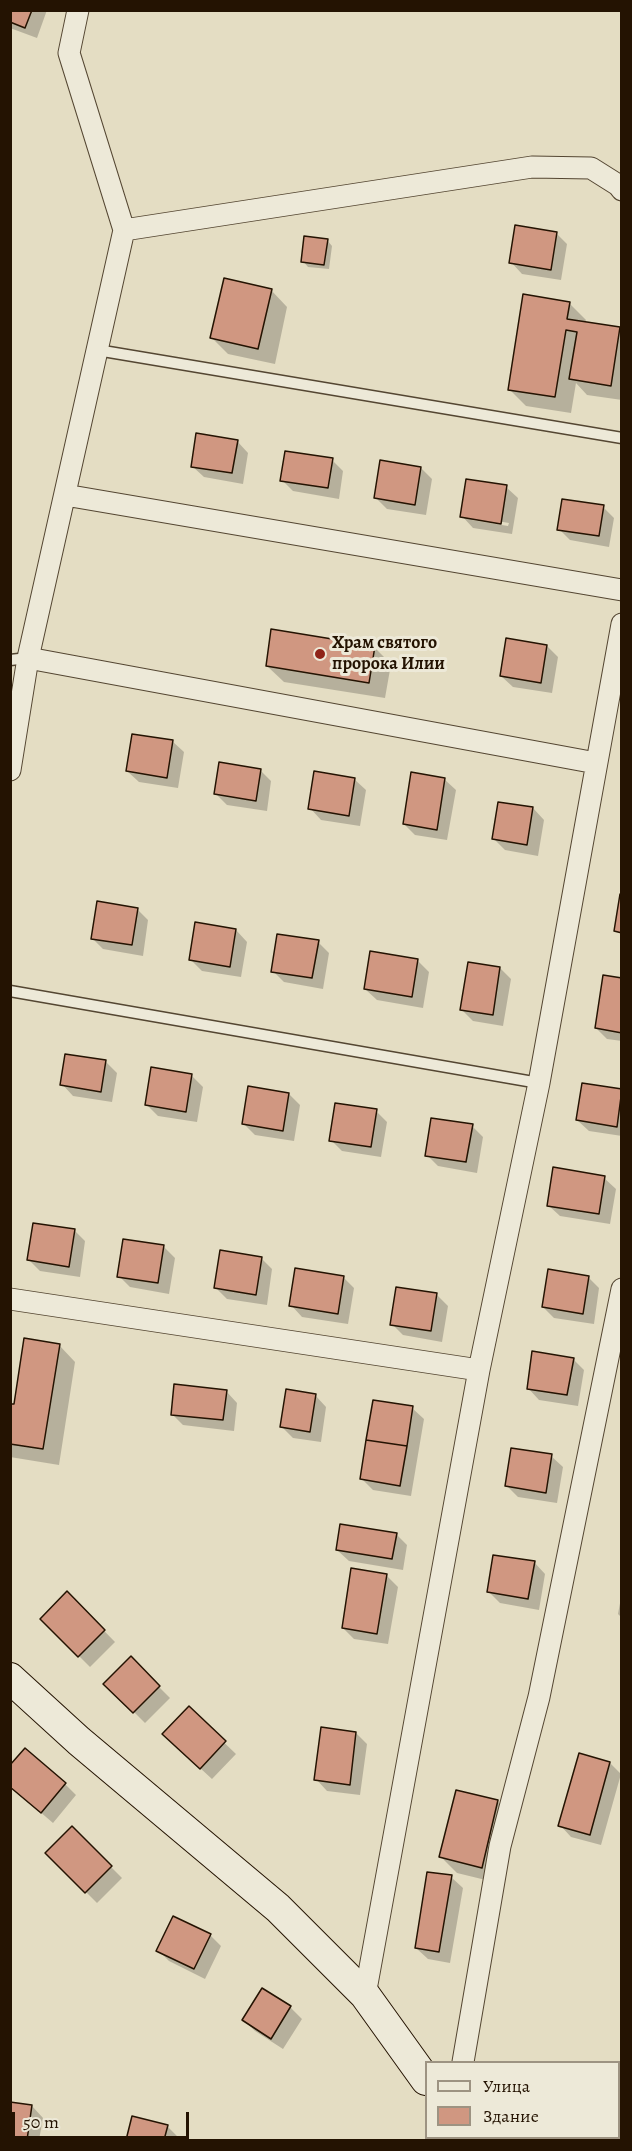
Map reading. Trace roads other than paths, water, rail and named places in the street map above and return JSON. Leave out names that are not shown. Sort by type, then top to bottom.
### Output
[{"type":"street","points":[[10,770],[19,659],[65,495],[124,230],[69,53],[78,10]]},
{"type":"street","points":[[124,230],[532,167],[591,168],[618,185],[621,190]]},
{"type":"street","points":[[65,495],[621,590]]},
{"type":"street","points":[[365,1995],[479,1370],[538,1083],[621,624]]},
{"type":"street","points":[[19,659],[596,763]]},
{"type":"street","points":[[463,2061],[500,1846],[539,1697],[621,1289]]},
{"type":"street","points":[[10,1299],[479,1370]]},
{"type":"street","points":[[10,1678],[79,1741],[279,1908],[365,1995],[425,2079]]},
{"type":"lane","points":[[97,350],[621,438]]},
{"type":"lane","points":[[10,991],[538,1083]]},
{"type":"place","name":"Храм святого пророка Илии","points":[[320,654]]}]
